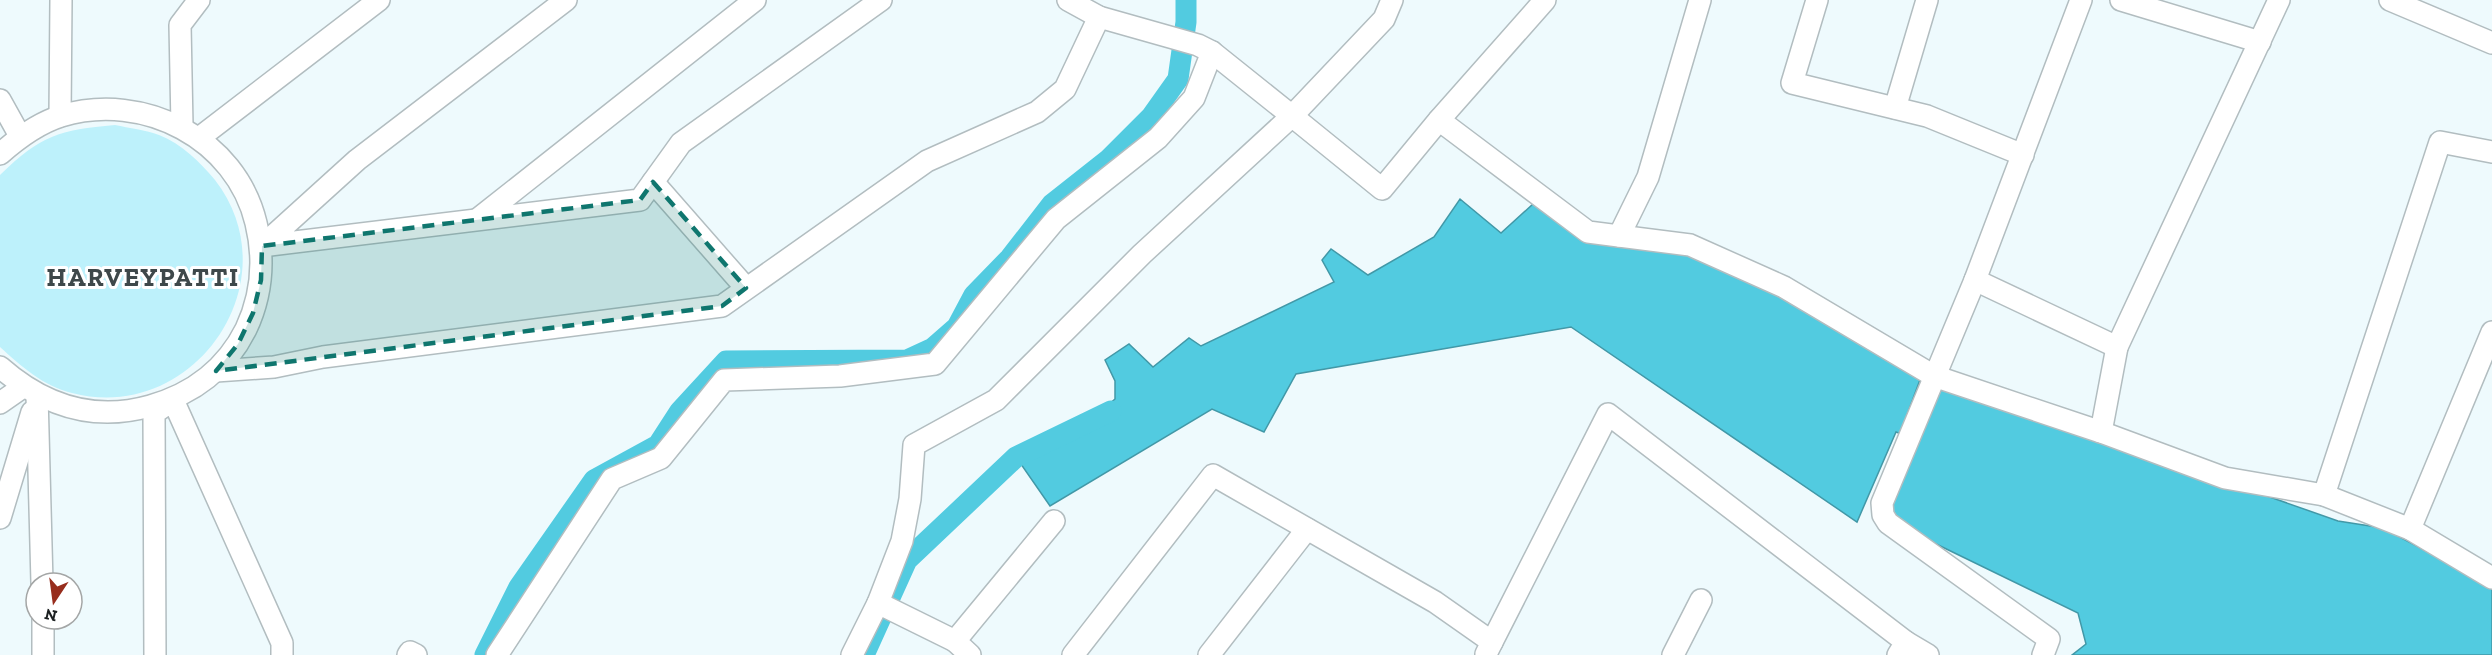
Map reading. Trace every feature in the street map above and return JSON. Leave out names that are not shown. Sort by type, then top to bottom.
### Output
[{"type":"street","points":[[60,116],[61,0]]},
{"type":"street","points":[[178,0],[182,126]]},
{"type":"street","points":[[180,25],[199,0]]},
{"type":"street","points":[[200,138],[379,0]]},
{"type":"street","points":[[262,246],[357,160],[566,0]]},
{"type":"street","points":[[477,219],[755,0]]},
{"type":"street","points":[[262,246],[640,200],[681,143],[881,0]]},
{"type":"street","points":[[1068,0],[1099,17],[1205,48],[1382,189],[1439,120],[1545,0]]},
{"type":"street","points":[[852,655],[885,606],[910,499],[914,445],[996,400],[1142,254],[1292,116],[1384,19],[1392,0]]},
{"type":"street","points":[[1619,236],[1648,177],[1700,0]]},
{"type":"street","points":[[1817,0],[1792,83],[1927,116],[2023,155]]},
{"type":"street","points":[[1895,108],[1927,0]]},
{"type":"street","points":[[2043,655],[2049,639],[1888,523],[1883,515],[1882,503],[1975,280],[2081,0]]},
{"type":"street","points":[[2121,0],[2260,42]]},
{"type":"street","points":[[2102,432],[2117,347],[2280,0]]},
{"type":"street","points":[[2390,0],[2423,6],[2492,43]]},
{"type":"street","points":[[216,371],[274,367],[323,357],[722,306],[927,161],[1037,112],[1065,89],[1099,17]]},
{"type":"street","points":[[497,655],[612,479],[661,458],[724,380],[840,376],[935,364],[1056,219],[1158,138],[1194,98],[1205,48]]},
{"type":"street","points":[[0,99],[20,136]]},
{"type":"street","points":[[0,154],[20,136],[60,116],[101,108],[142,112],[182,126],[200,138],[230,167],[252,204],[262,246],[261,280],[253,314],[238,344],[216,371],[154,413],[155,655]]},
{"type":"street","points":[[1439,120],[1588,232],[1690,244],[1784,287],[1933,381],[2102,432],[2225,478],[2324,495],[2410,529],[2492,578]]},
{"type":"street","points":[[2324,495],[2440,142],[2492,152]]},
{"type":"street","points":[[653,182],[746,288]]},
{"type":"street","points":[[1975,280],[2117,347]]},
{"type":"street","points":[[2410,529],[2492,332]]},
{"type":"street","points":[[0,367],[30,391],[81,411],[128,412],[173,399]]},
{"type":"street","points":[[0,403],[30,391]]},
{"type":"street","points":[[0,518],[30,391]]},
{"type":"street","points":[[30,391],[41,571]]},
{"type":"street","points":[[173,399],[282,643],[282,655]]},
{"type":"street","points":[[1073,655],[1213,475],[1434,602],[1489,649],[1608,414],[1902,649],[1928,655]]},
{"type":"street","points":[[885,606],[963,648],[1054,521]]},
{"type":"street","points":[[1209,655],[1307,529]]},
{"type":"street","points":[[1673,655],[1701,600]]},
{"type":"street","points":[[43,631],[43,655]]},
{"type":"street","points":[[408,655],[410,652],[416,655]]},
{"type":"highlighted area","points":[[653,182],[746,288],[722,306],[216,371],[238,344],[253,313],[261,280],[262,246],[640,200]]},
{"type":"shaded area","points":[[115,125],[159,135],[183,148],[203,167],[215,180],[236,219],[243,260],[236,300],[219,336],[191,366],[157,387],[116,397],[72,393],[51,386],[24,368],[0,347],[0,175],[27,151],[52,137],[79,129]]},
{"type":"water","points":[[1460,199],[1501,233],[1533,204],[1585,240],[1688,248],[1788,296],[1921,377],[1907,415],[1921,419],[1933,394],[1949,384],[2338,521],[2383,528],[2492,586],[2492,655],[2072,655],[2086,644],[2078,613],[1932,542],[1892,514],[1893,491],[1912,438],[1896,432],[1857,522],[1571,327],[1296,374],[1264,432],[1212,409],[1050,506],[1016,457],[1085,424],[1115,399],[1115,381],[1105,360],[1129,344],[1153,367],[1189,338],[1201,346],[1334,282],[1322,260],[1331,249],[1368,275],[1434,237]]},
{"type":"waterway","points":[[485,655],[519,587],[594,480],[658,445],[680,411],[726,361],[907,360],[933,348],[957,327],[974,295],[1010,258],[1052,204],[1109,159],[1151,117],[1178,79],[1186,22],[1186,0]]},
{"type":"waterway","points":[[864,655],[907,560],[1016,457],[1111,411]]},
{"type":"district","name":"HARVEYPATTI","points":[[143,277]]}]
